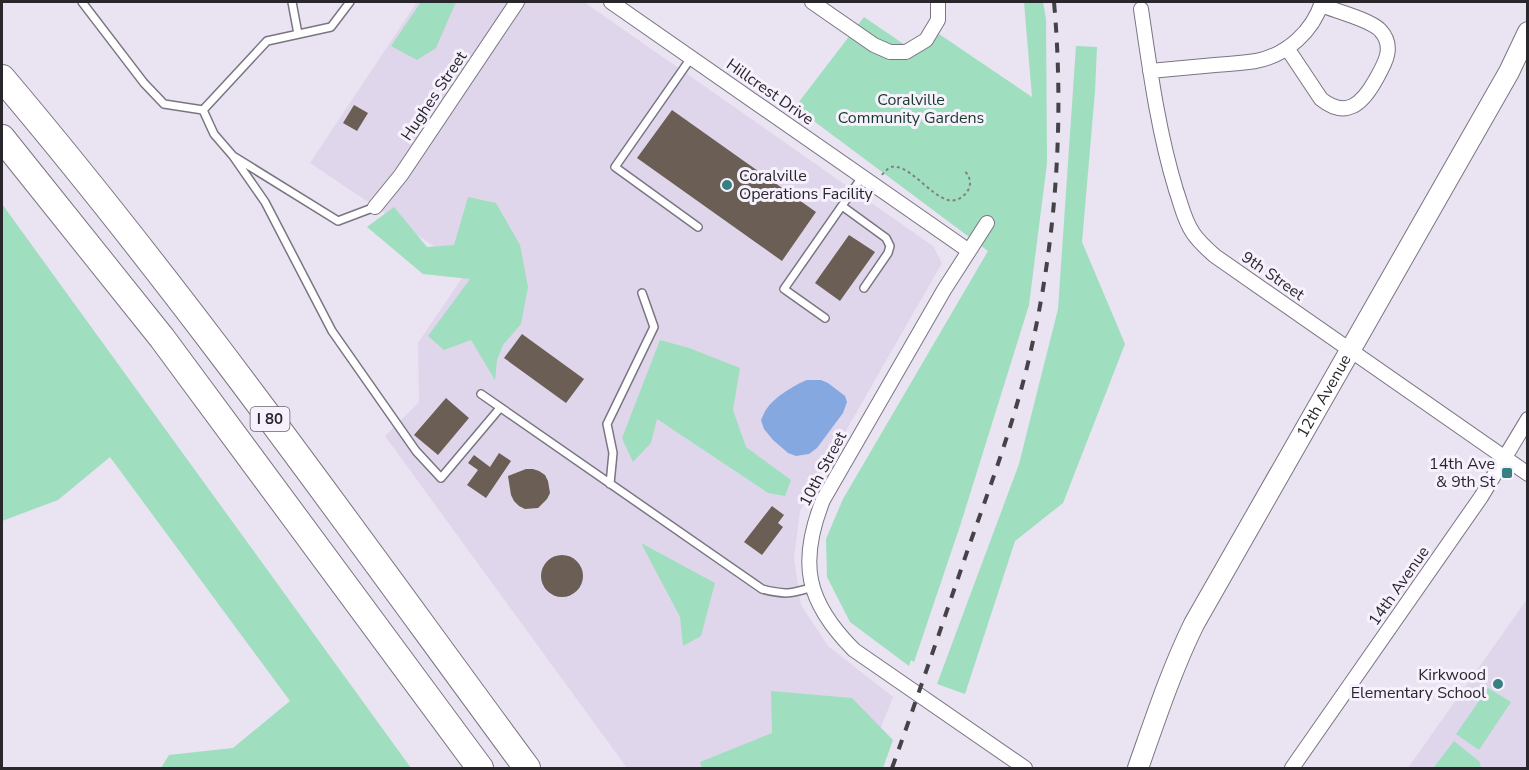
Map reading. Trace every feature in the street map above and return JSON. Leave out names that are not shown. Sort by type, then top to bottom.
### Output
[{"type":"highway","name":"I 80","points":[[2,78],[56,142],[189,310],[527,768]]},
{"type":"highway","name":"I 80","points":[[2,138],[162,338],[480,768]]},
{"type":"main road","name":"12th Avenue","points":[[1138,768],[1167,684],[1194,624],[1509,72],[1527,32]]},
{"type":"street","name":"Hughes Street","points":[[375,207],[401,175],[517,2]]},
{"type":"street","name":"Hillcrest Drive","points":[[611,2],[969,251]]},
{"type":"street","points":[[812,2],[874,45],[890,52],[906,52],[926,40],[938,20],[938,2]]},
{"type":"street","points":[[1150,70],[1258,60],[1272,56],[1287,48],[1305,32],[1322,3],[1373,25],[1386,39],[1388,49],[1387,59],[1367,95],[1353,106],[1344,108],[1328,104],[1321,99],[1287,48]]},
{"type":"street","name":"9th Street","points":[[1142,9],[1159,124],[1172,177],[1185,220],[1202,244],[1215,256],[1527,474]]},
{"type":"street","name":"10th Street","points":[[987,223],[944,290],[823,500],[814,522],[808,559],[813,587],[825,616],[837,633],[854,650],[1025,768]]},
{"type":"street","name":"14th Avenue","points":[[1292,768],[1481,497],[1527,419]]},
{"type":"lane","points":[[82,2],[144,83],[164,104],[203,110]]},
{"type":"lane","points":[[292,2],[298,34]]},
{"type":"lane","points":[[203,110],[267,41],[331,27],[350,2]]},
{"type":"lane","points":[[691,58],[615,167],[698,226]]},
{"type":"lane","points":[[203,110],[214,134],[233,156],[265,202],[332,331],[416,451],[441,478],[500,408]]},
{"type":"lane","points":[[233,156],[338,221],[375,207]]},
{"type":"lane","points":[[825,318],[784,289],[862,177]]},
{"type":"lane","points":[[842,206],[886,238],[890,246],[888,253],[864,288]]},
{"type":"lane","points":[[610,484],[613,453],[607,424],[654,327],[642,293]]},
{"type":"lane","points":[[481,394],[762,589],[781,594],[813,587]]},
{"type":"path","points":[[874,186],[884,172],[896,166],[950,201],[968,192],[969,176],[964,171]]},
{"type":"shaded area","points":[[417,2],[584,2],[933,246],[942,263],[800,511],[794,558],[801,605],[828,646],[893,697],[865,768],[627,768],[385,436],[419,402],[418,343],[468,269],[310,163]]},
{"type":"shaded area","name":"Kirkwood Elementary School","points":[[1527,599],[1527,768],[1408,768]]},
{"type":"green space","points":[[421,2],[456,2],[436,48],[417,60],[391,46]]},
{"type":"green space","name":"Coralville Community Gardens","points":[[1024,2],[1043,2],[1046,19],[1047,163],[1029,305],[961,523],[914,662],[911,660],[909,666],[850,622],[827,577],[826,539],[843,499],[988,251],[795,107],[864,17],[905,45],[936,32],[1032,97]]},
{"type":"green space","points":[[1076,46],[1097,47],[1082,242],[1125,344],[1063,503],[1015,541],[965,694],[937,684],[1019,464],[1058,309]]},
{"type":"green space","points":[[468,197],[496,203],[520,245],[528,287],[521,324],[503,345],[497,360],[495,380],[471,340],[444,350],[428,336],[470,279],[423,274],[367,227],[394,207],[427,247],[454,245]]},
{"type":"green space","points":[[2,204],[411,768],[161,768],[169,755],[233,748],[290,701],[110,457],[58,500],[2,521]]},
{"type":"green space","points":[[660,340],[689,348],[740,368],[733,410],[746,447],[791,480],[785,496],[768,493],[657,419],[651,443],[633,462],[622,438]]},
{"type":"green space","points":[[641,543],[715,583],[701,636],[683,646],[680,617]]},
{"type":"green space","points":[[1488,688],[1511,702],[1479,750],[1456,734]]},
{"type":"green space","points":[[771,691],[852,698],[893,740],[883,768],[702,768],[700,762],[772,733]]},
{"type":"green space","points":[[1454,741],[1480,762],[1481,768],[1434,768]]},
{"type":"water","points":[[807,380],[821,380],[828,383],[845,396],[847,402],[843,413],[817,448],[809,454],[796,456],[788,453],[773,440],[764,429],[761,420],[767,408],[776,399]]},
{"type":"building","points":[[354,105],[368,113],[357,131],[343,123]]},
{"type":"building","name":"Coralville Operations Facility","points":[[672,110],[816,212],[782,261],[637,158]]},
{"type":"building","points":[[849,235],[875,252],[840,301],[815,283]]},
{"type":"building","points":[[522,334],[584,379],[566,403],[504,358]]},
{"type":"building","points":[[446,398],[469,418],[438,455],[414,435]]},
{"type":"building","points":[[499,453],[511,461],[486,498],[467,485],[478,470],[468,463],[474,455],[490,467]]},
{"type":"building","points":[[526,469],[539,471],[548,481],[550,493],[538,508],[525,509],[514,501],[511,495],[508,476]]},
{"type":"building","points":[[772,506],[784,515],[778,523],[783,527],[762,555],[744,542]]},
{"type":"building","points":[[562,555],[577,561],[583,576],[577,591],[562,597],[547,591],[541,576],[547,561]]},
{"type":"railway","points":[[892,768],[1004,446],[1033,341],[1048,257],[1056,172],[1058,87],[1054,2]]},
{"type":"place","name":"Coralville Operations Facility","points":[[727,185]]},
{"type":"place","name":"14th Ave & 9th St","points":[[1507,473]]},
{"type":"place","name":"Kirkwood Elementary School","points":[[1498,684]]}]
